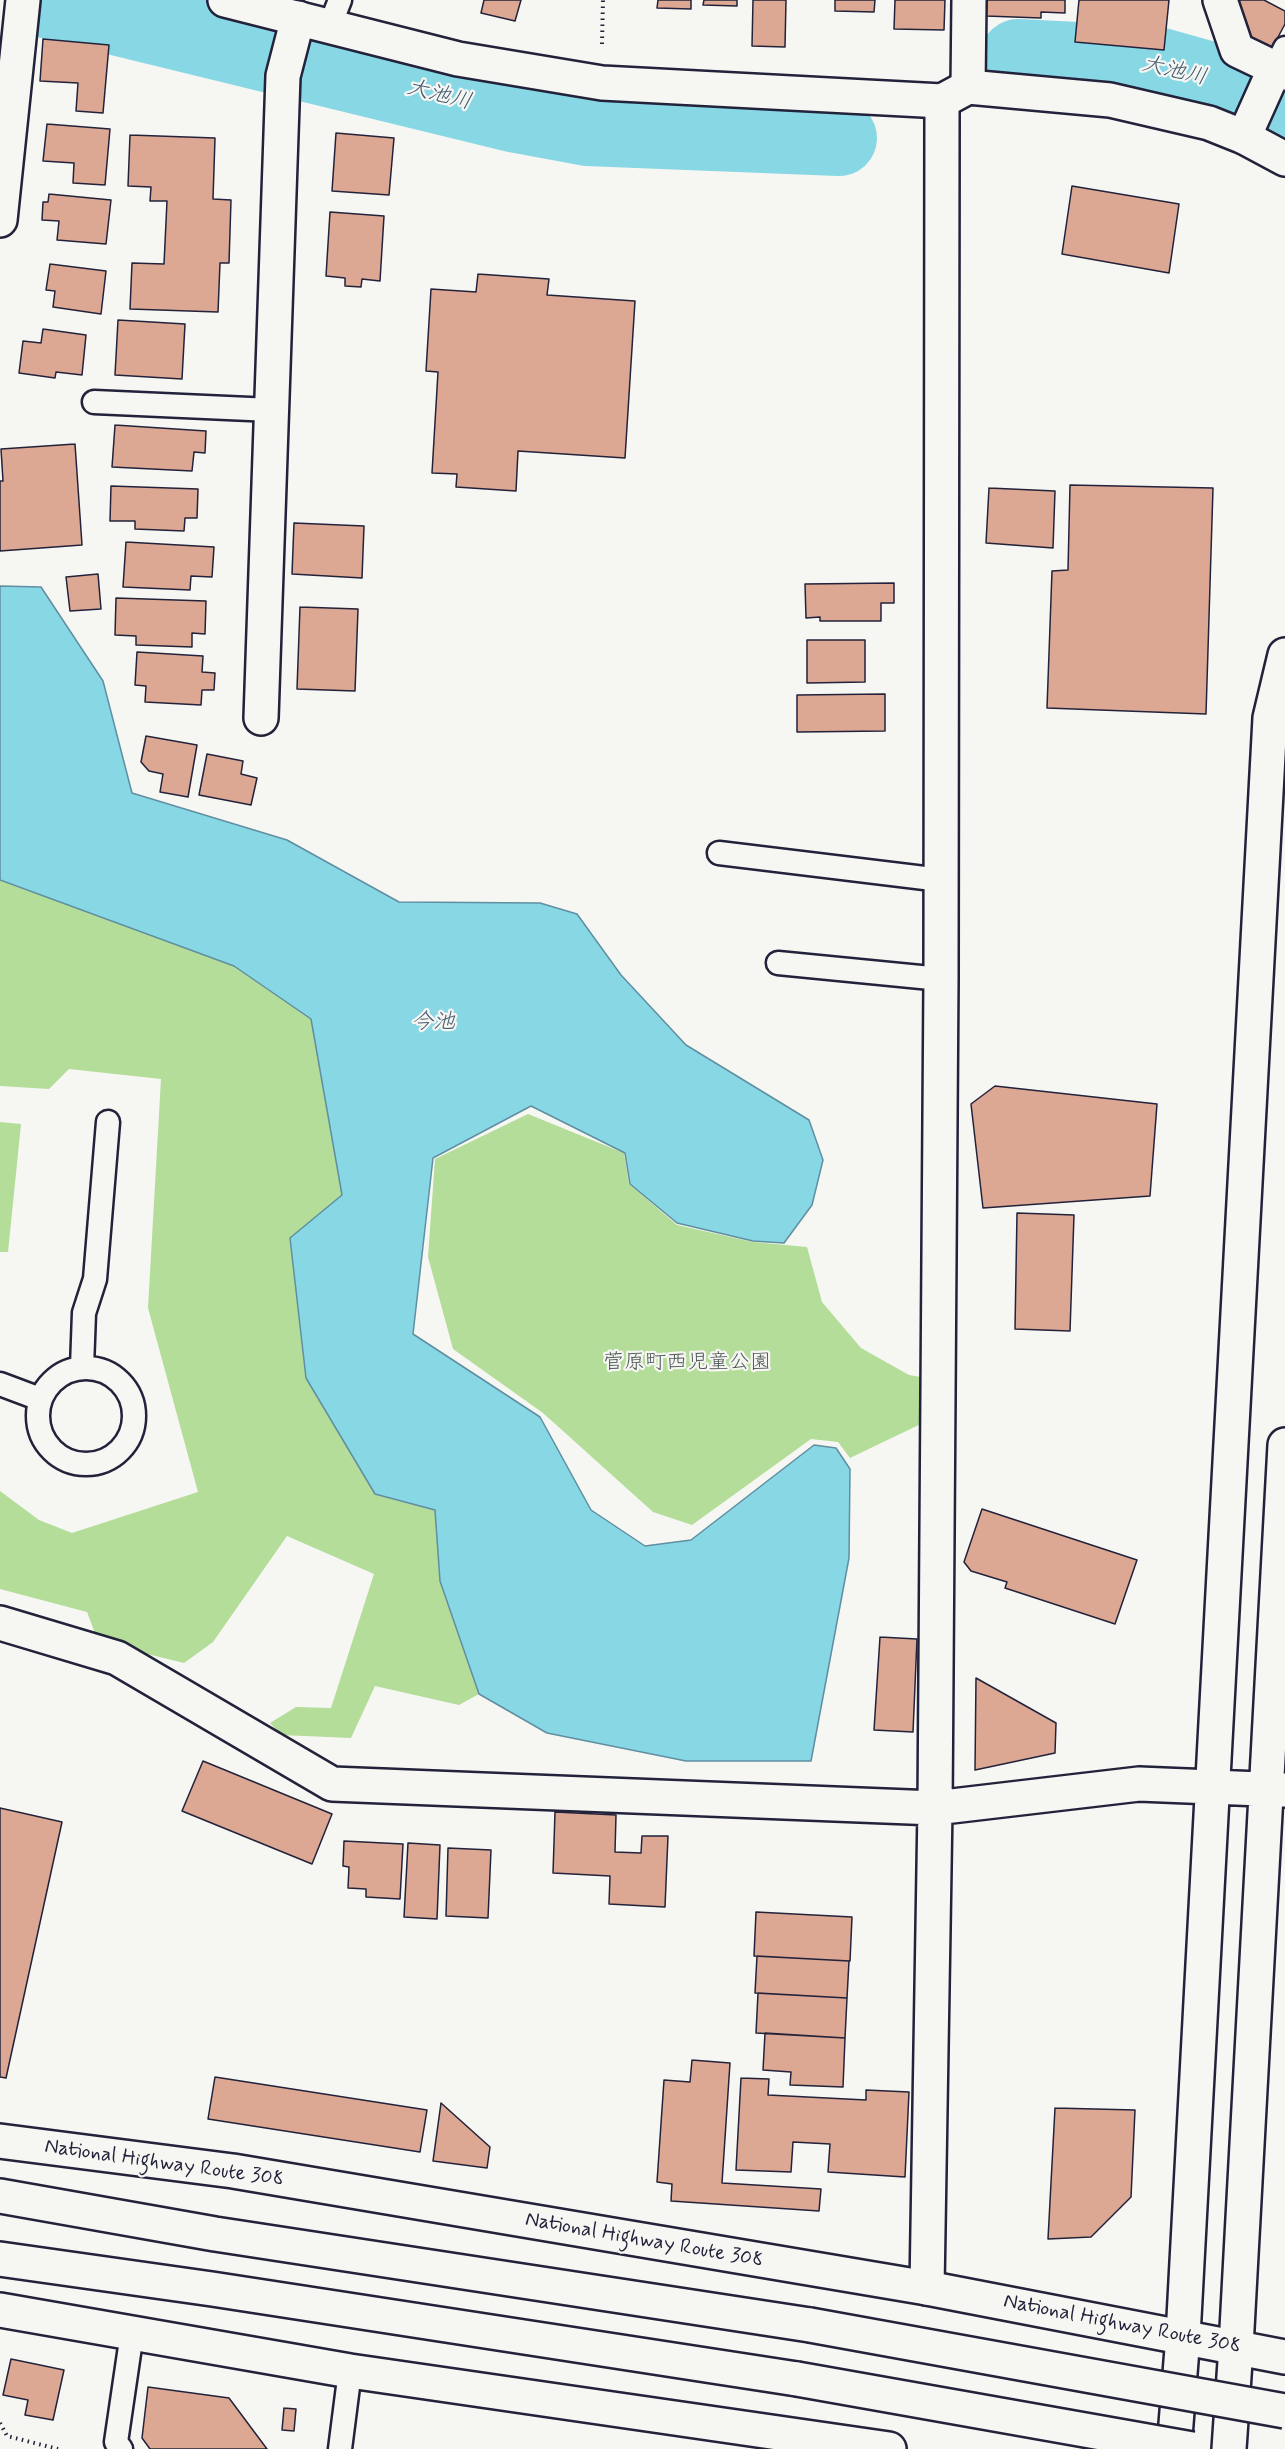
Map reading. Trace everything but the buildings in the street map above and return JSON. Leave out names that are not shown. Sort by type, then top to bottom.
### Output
[{"type":"main road","points":[[225,0],[296,26],[335,14],[458,59],[602,83],[1110,100],[1209,123],[1244,137],[1285,159]]},
{"type":"main road","points":[[927,2289],[935,1808],[941,880],[955,94],[969,0]]},
{"type":"main road","points":[[1220,0],[1238,50],[1282,63],[1244,137]]},
{"type":"main road","points":[[0,220],[22,6]]},
{"type":"main road","points":[[261,718],[283,76],[296,26]]},
{"type":"main road","points":[[1174,2449],[1183,2336],[1270,718],[1285,655]]},
{"type":"main road","points":[[1229,2449],[1276,1790],[1285,1445]]},
{"type":"main road","points":[[0,1623],[117,1658],[332,1784],[935,1808],[1139,1784],[1276,1790]]},
{"type":"main road","name":"National Highway Route 308","points":[[0,2142],[233,2171],[927,2289],[1285,2356]]},
{"type":"main road","points":[[0,2196],[215,2234],[810,2325],[1285,2411]]},
{"type":"main road","points":[[0,2259],[200,2287],[797,2379],[1192,2449]]},
{"type":"main road","points":[[0,2310],[350,2371],[889,2449]]},
{"type":"lane","points":[[94,402],[272,410]]},
{"type":"lane","points":[[719,853],[941,880]]},
{"type":"lane","points":[[778,963],[941,979]]},
{"type":"lane","points":[[82,1367],[84,1312],[95,1279],[108,1122]]},
{"type":"lane","points":[[82,1367],[99,1369],[114,1376],[127,1388],[134,1407],[135,1424],[129,1440],[116,1455],[101,1462],[84,1465],[66,1461],[52,1451],[42,1438],[37,1421],[40,1399],[49,1384],[62,1373],[82,1367]]},
{"type":"lane","points":[[0,1384],[40,1399]]},
{"type":"lane","points":[[122,2449],[116,2442],[132,2332]]},
{"type":"lane","points":[[340,2449],[350,2371]]},
{"type":"path","points":[[0,2423],[7,2436],[58,2449]]},
{"type":"green space","points":[[0,880],[234,966],[311,1019],[342,1195],[290,1238],[375,1494],[435,1509],[440,1581],[479,1694],[459,1705],[375,1686],[351,1738],[281,1735],[270,1723],[296,1707],[331,1708],[374,1574],[287,1536],[213,1642],[184,1663],[139,1652],[95,1633],[87,1612],[0,1589],[0,1491],[39,1520],[72,1533],[198,1492],[148,1308],[161,1079],[69,1069],[49,1089],[0,1086]]},
{"type":"green space","name":"菅原町西児童公園","points":[[528,1114],[624,1153],[629,1184],[677,1225],[753,1242],[807,1247],[822,1302],[861,1348],[909,1375],[932,1379],[929,1420],[850,1458],[838,1442],[811,1439],[692,1525],[653,1512],[543,1413],[453,1349],[428,1257],[435,1159]]},
{"type":"green space","points":[[0,1122],[21,1124],[8,1252],[0,1252]]},
{"type":"water","name":"今池","points":[[0,586],[41,587],[103,681],[132,793],[287,840],[399,902],[540,903],[577,914],[621,975],[686,1045],[809,1120],[823,1160],[812,1205],[784,1243],[753,1241],[677,1223],[630,1184],[625,1153],[531,1106],[433,1158],[413,1334],[540,1417],[591,1510],[645,1546],[691,1540],[814,1445],[836,1448],[850,1469],[849,1558],[811,1761],[686,1761],[547,1733],[479,1694],[440,1581],[435,1510],[375,1494],[306,1378],[290,1238],[342,1195],[311,1019],[234,966],[0,880]]},
{"type":"waterway","name":"大池川","points":[[46,0],[517,115],[587,128],[839,138]]},
{"type":"waterway","name":"大池川","points":[[1018,57],[1154,64],[1229,85],[1285,116]]}]
